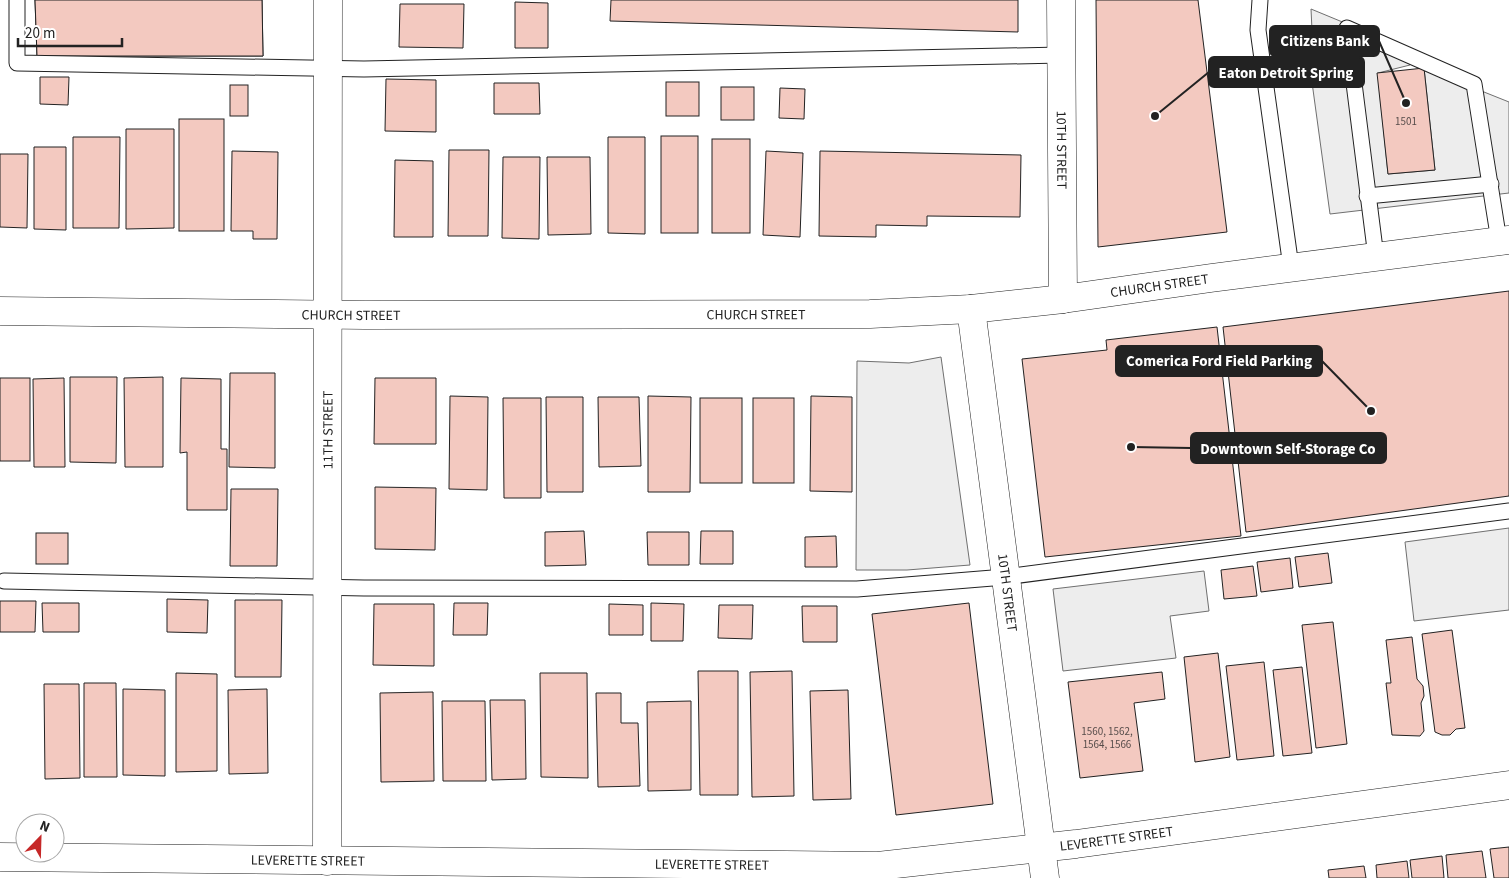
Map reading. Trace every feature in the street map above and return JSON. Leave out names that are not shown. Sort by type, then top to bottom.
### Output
[{"type":"street","name":"11TH STREET","points":[[327,861],[328,0]]},
{"type":"street","name":"10TH STREET","points":[[1061,0],[1064,299]]},
{"type":"street","name":"CHURCH STREET","points":[[0,311],[328,314],[870,314],[971,309],[1064,299],[1504,240]]},
{"type":"street","name":"10TH STREET","points":[[971,309],[1046,878]]},
{"type":"street","name":"LEVERETTE STREET","points":[[0,857],[878,866],[1041,848],[1509,785]]},
{"type":"lane","points":[[17,0],[17,63],[328,69],[1062,55]]},
{"type":"lane","points":[[1260,0],[1258,30],[1290,268]]},
{"type":"lane","points":[[1376,256],[1347,28],[1474,84],[1490,184],[1504,240]]},
{"type":"lane","points":[[1367,196],[1490,184]]},
{"type":"lane","points":[[4,581],[327,587],[857,589],[1005,577],[1509,511]]},
{"type":"shaded area","points":[[1311,9],[1415,52],[1410,65],[1378,73],[1388,174],[1435,170],[1424,68],[1509,102],[1509,193],[1330,214],[1311,75],[1313,61],[1333,60],[1336,41],[1312,30]]},
{"type":"shaded area","points":[[941,357],[970,565],[907,570],[856,570],[857,361],[909,363]]},
{"type":"shaded area","points":[[1509,528],[1509,610],[1414,621],[1405,542]]},
{"type":"shaded area","points":[[1204,571],[1209,611],[1170,616],[1176,658],[1063,671],[1053,589]]},
{"type":"building","points":[[35,0],[262,0],[263,56],[37,56]]},
{"type":"building","points":[[35,0],[262,0],[263,56],[37,56]]},
{"type":"building","points":[[611,0],[1018,0],[1018,32],[610,21]]},
{"type":"building","points":[[1096,0],[1198,0],[1227,232],[1098,247]]},
{"type":"building","points":[[515,2],[548,3],[548,48],[515,48]]},
{"type":"building","points":[[400,4],[464,4],[463,48],[399,47]]},
{"type":"building","points":[[1424,68],[1435,170],[1388,174],[1377,73]]},
{"type":"building","points":[[40,77],[69,77],[68,105],[40,104]]},
{"type":"building","points":[[386,79],[436,80],[436,132],[385,131]]},
{"type":"building","points":[[666,82],[699,82],[699,116],[666,116]]},
{"type":"building","points":[[494,83],[539,83],[540,114],[494,114]]},
{"type":"building","points":[[230,85],[248,85],[248,116],[230,116]]},
{"type":"building","points":[[721,87],[754,87],[754,120],[721,120]]},
{"type":"building","points":[[780,88],[805,89],[804,119],[779,118]]},
{"type":"building","points":[[179,119],[224,119],[224,231],[179,231]]},
{"type":"building","points":[[126,129],[174,129],[174,228],[126,229]]},
{"type":"building","points":[[661,136],[698,136],[698,233],[661,233]]},
{"type":"building","points":[[73,137],[120,137],[119,228],[73,228]]},
{"type":"building","points":[[608,137],[645,137],[645,234],[608,233]]},
{"type":"building","points":[[712,139],[750,139],[750,233],[712,233]]},
{"type":"building","points":[[34,147],[66,147],[66,230],[34,229]]},
{"type":"building","points":[[449,150],[489,150],[488,236],[448,236]]},
{"type":"building","points":[[232,151],[278,152],[277,239],[253,239],[253,231],[231,231]]},
{"type":"building","points":[[766,151],[803,153],[800,237],[763,235]]},
{"type":"building","points":[[820,151],[1021,155],[1020,217],[927,216],[927,226],[876,225],[876,237],[819,236]]},
{"type":"building","points":[[0,154],[28,154],[27,228],[0,227]]},
{"type":"building","points":[[503,157],[540,157],[539,239],[502,238]]},
{"type":"building","points":[[547,157],[590,157],[591,234],[548,235]]},
{"type":"building","points":[[395,160],[433,161],[433,237],[394,237]]},
{"type":"building","points":[[1509,291],[1509,496],[1246,532],[1223,327]]},
{"type":"building","points":[[1217,327],[1241,536],[1045,557],[1022,359],[1107,350],[1106,340]]},
{"type":"building","points":[[230,373],[275,373],[275,468],[229,467]]},
{"type":"building","points":[[70,377],[117,377],[116,463],[70,462]]},
{"type":"building","points":[[163,377],[163,467],[125,467],[124,378]]},
{"type":"building","points":[[0,378],[30,378],[30,461],[0,461]]},
{"type":"building","points":[[64,378],[65,467],[34,467],[33,379]]},
{"type":"building","points":[[181,378],[221,379],[221,449],[227,449],[227,510],[187,510],[187,452],[180,453]]},
{"type":"building","points":[[375,378],[436,378],[436,444],[374,444]]},
{"type":"building","points":[[450,396],[488,397],[487,490],[449,489]]},
{"type":"building","points":[[648,396],[691,397],[690,492],[648,492]]},
{"type":"building","points":[[811,396],[852,397],[852,492],[810,491]]},
{"type":"building","points":[[546,397],[583,397],[583,492],[547,492]]},
{"type":"building","points":[[598,397],[639,397],[641,466],[599,467]]},
{"type":"building","points":[[503,398],[541,398],[541,498],[504,498]]},
{"type":"building","points":[[700,398],[742,398],[742,483],[700,483]]},
{"type":"building","points":[[753,398],[794,398],[794,483],[753,483]]},
{"type":"building","points":[[375,487],[436,488],[435,550],[375,549]]},
{"type":"building","points":[[231,489],[278,489],[277,566],[230,566]]},
{"type":"building","points":[[584,531],[586,565],[545,566],[545,532]]},
{"type":"building","points":[[701,531],[733,531],[733,564],[700,564]]},
{"type":"building","points":[[647,532],[689,532],[689,565],[648,565]]},
{"type":"building","points":[[36,533],[68,533],[68,564],[36,564]]},
{"type":"building","points":[[836,536],[837,567],[805,567],[805,537]]},
{"type":"building","points":[[1328,553],[1332,583],[1299,587],[1295,557]]},
{"type":"building","points":[[1290,558],[1293,588],[1261,592],[1257,562]]},
{"type":"building","points":[[1253,566],[1257,596],[1224,599],[1221,570]]},
{"type":"building","points":[[167,599],[208,600],[207,633],[167,632]]},
{"type":"building","points":[[235,600],[282,600],[281,677],[235,677]]},
{"type":"building","points":[[0,601],[36,601],[35,632],[0,632]]},
{"type":"building","points":[[42,603],[79,603],[79,632],[43,632]]},
{"type":"building","points":[[454,603],[488,603],[487,635],[453,635]]},
{"type":"building","points":[[651,603],[684,604],[683,641],[651,641]]},
{"type":"building","points":[[969,603],[993,804],[896,815],[872,614]]},
{"type":"building","points":[[374,604],[434,604],[434,666],[373,665]]},
{"type":"building","points":[[609,604],[643,605],[643,635],[609,635]]},
{"type":"building","points":[[719,605],[753,605],[752,639],[718,638]]},
{"type":"building","points":[[802,606],[837,606],[837,642],[803,642]]},
{"type":"building","points":[[1333,622],[1347,744],[1316,748],[1302,625]]},
{"type":"building","points":[[1452,630],[1465,728],[1456,729],[1450,735],[1442,735],[1435,732],[1422,634]]},
{"type":"building","points":[[1412,637],[1417,679],[1423,686],[1424,696],[1421,703],[1424,731],[1420,736],[1392,735],[1386,683],[1391,683],[1386,640]]},
{"type":"building","points":[[1218,653],[1230,757],[1195,762],[1184,657]]},
{"type":"building","points":[[1264,662],[1274,756],[1237,760],[1226,666]]},
{"type":"building","points":[[1302,667],[1312,753],[1283,756],[1273,670]]},
{"type":"building","points":[[698,671],[738,671],[738,795],[700,795]]},
{"type":"building","points":[[792,671],[794,796],[752,797],[750,672]]},
{"type":"building","points":[[1162,672],[1165,699],[1134,703],[1143,771],[1080,778],[1068,682]]},
{"type":"building","points":[[176,673],[217,674],[217,771],[176,772]]},
{"type":"building","points":[[540,673],[587,673],[588,778],[541,777]]},
{"type":"building","points":[[84,683],[116,683],[117,777],[84,777]]},
{"type":"building","points":[[44,684],[79,684],[80,778],[45,779]]},
{"type":"building","points":[[123,689],[165,690],[165,776],[123,775]]},
{"type":"building","points":[[267,689],[268,773],[229,774],[228,690]]},
{"type":"building","points":[[848,690],[851,799],[813,800],[810,691]]},
{"type":"building","points":[[433,692],[434,781],[381,782],[380,693]]},
{"type":"building","points":[[596,693],[621,693],[621,723],[638,723],[640,786],[598,787]]},
{"type":"building","points":[[490,700],[525,700],[526,779],[492,780]]},
{"type":"building","points":[[442,701],[485,701],[486,781],[443,781]]},
{"type":"building","points":[[691,701],[691,790],[648,791],[647,702]]},
{"type":"building","points":[[1509,847],[1509,878],[1494,878],[1490,849]]},
{"type":"building","points":[[1482,851],[1486,878],[1448,878],[1446,855]]},
{"type":"building","points":[[1442,856],[1444,878],[1412,878],[1410,860]]},
{"type":"building","points":[[1407,861],[1409,878],[1377,878],[1376,865]]},
{"type":"building","points":[[1364,866],[1366,878],[1329,878],[1328,870]]},
{"type":"place","name":"Citizens Bank","points":[[1406,103]]},
{"type":"place","name":"Eaton Detroit Spring","points":[[1155,116]]},
{"type":"place","name":"Comerica Ford Field Parking","points":[[1371,411]]},
{"type":"place","name":"Downtown Self-Storage Co","points":[[1131,447]]}]
